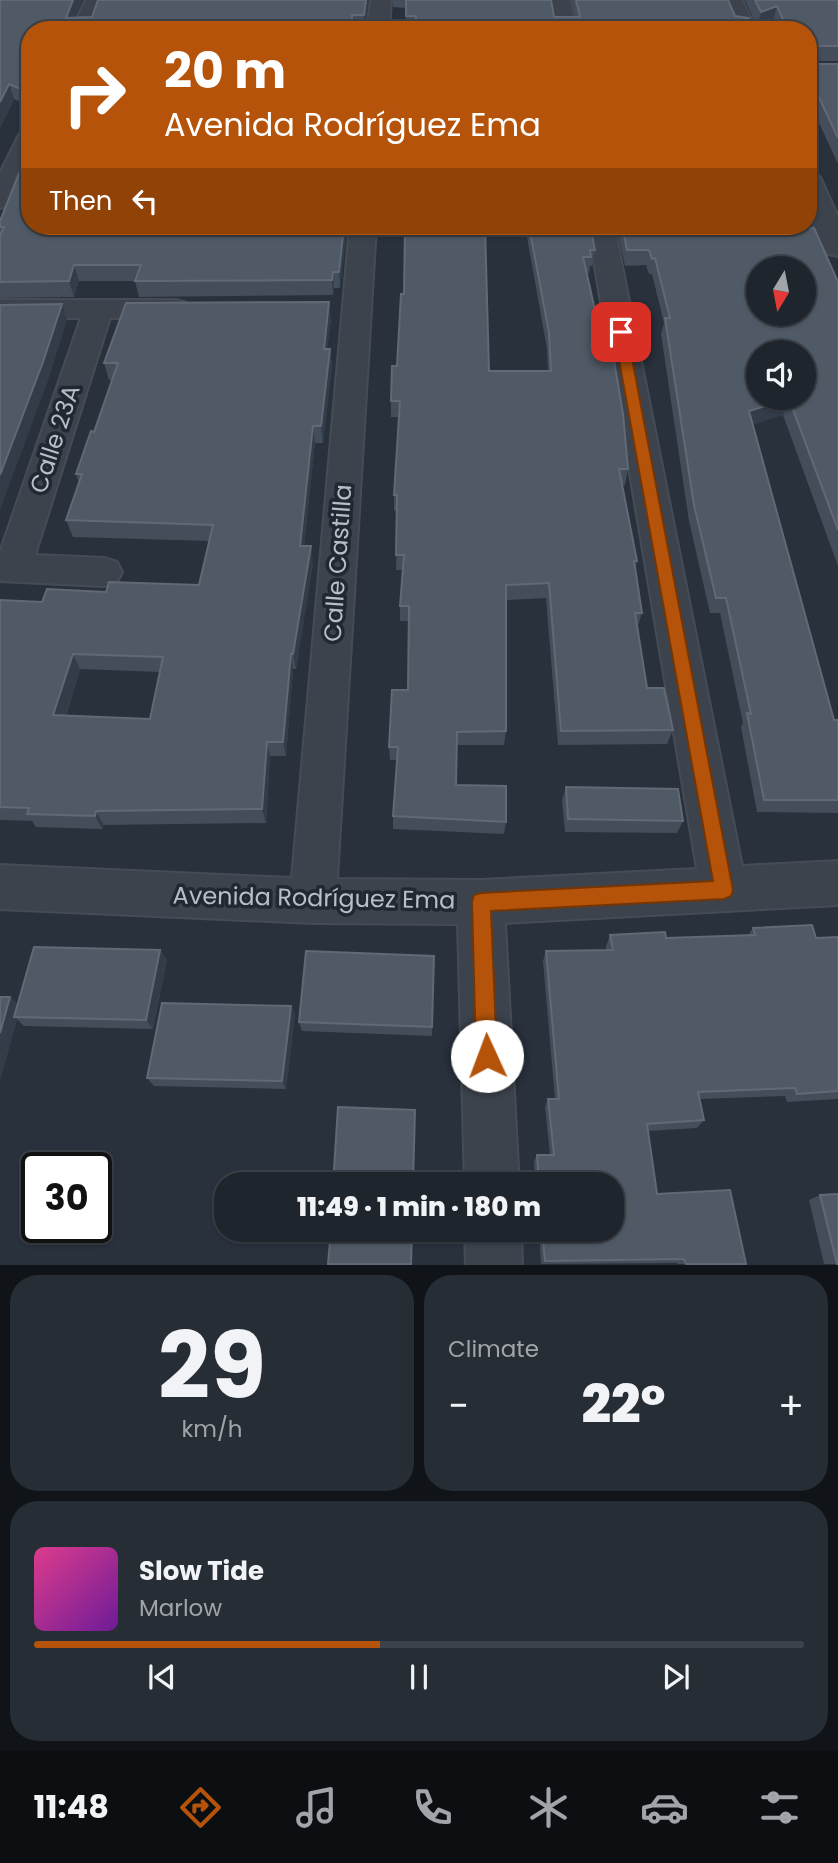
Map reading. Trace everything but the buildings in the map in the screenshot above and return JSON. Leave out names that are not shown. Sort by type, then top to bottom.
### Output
[{"type":"street","points":[[86,21],[96,0]]},
{"type":"street","points":[[379,21],[381,0]]},
{"type":"street","points":[[560,0],[564,21]]},
{"type":"street","points":[[732,0],[741,21]]},
{"type":"street","points":[[0,200],[21,170]]},
{"type":"street","points":[[817,200],[838,248]]},
{"type":"street","name":"Calle Castilla","points":[[313,901],[343,307],[361,235]]},
{"type":"street","points":[[603,235],[724,890]]},
{"type":"street","points":[[0,309],[207,309]]},
{"type":"street","name":"Calle 23A","points":[[6,567],[98,310]]},
{"type":"street","points":[[6,567],[104,572]]},
{"type":"street","name":"Avenida Rodríguez Ema","points":[[0,887],[313,901],[481,902],[838,883]]},
{"type":"street","points":[[481,902],[491,1172]]},
{"type":"street","points":[[493,1242],[494,1265]]},
{"type":"route","points":[[487,1056],[481,902],[724,890],[621,332]]}]
